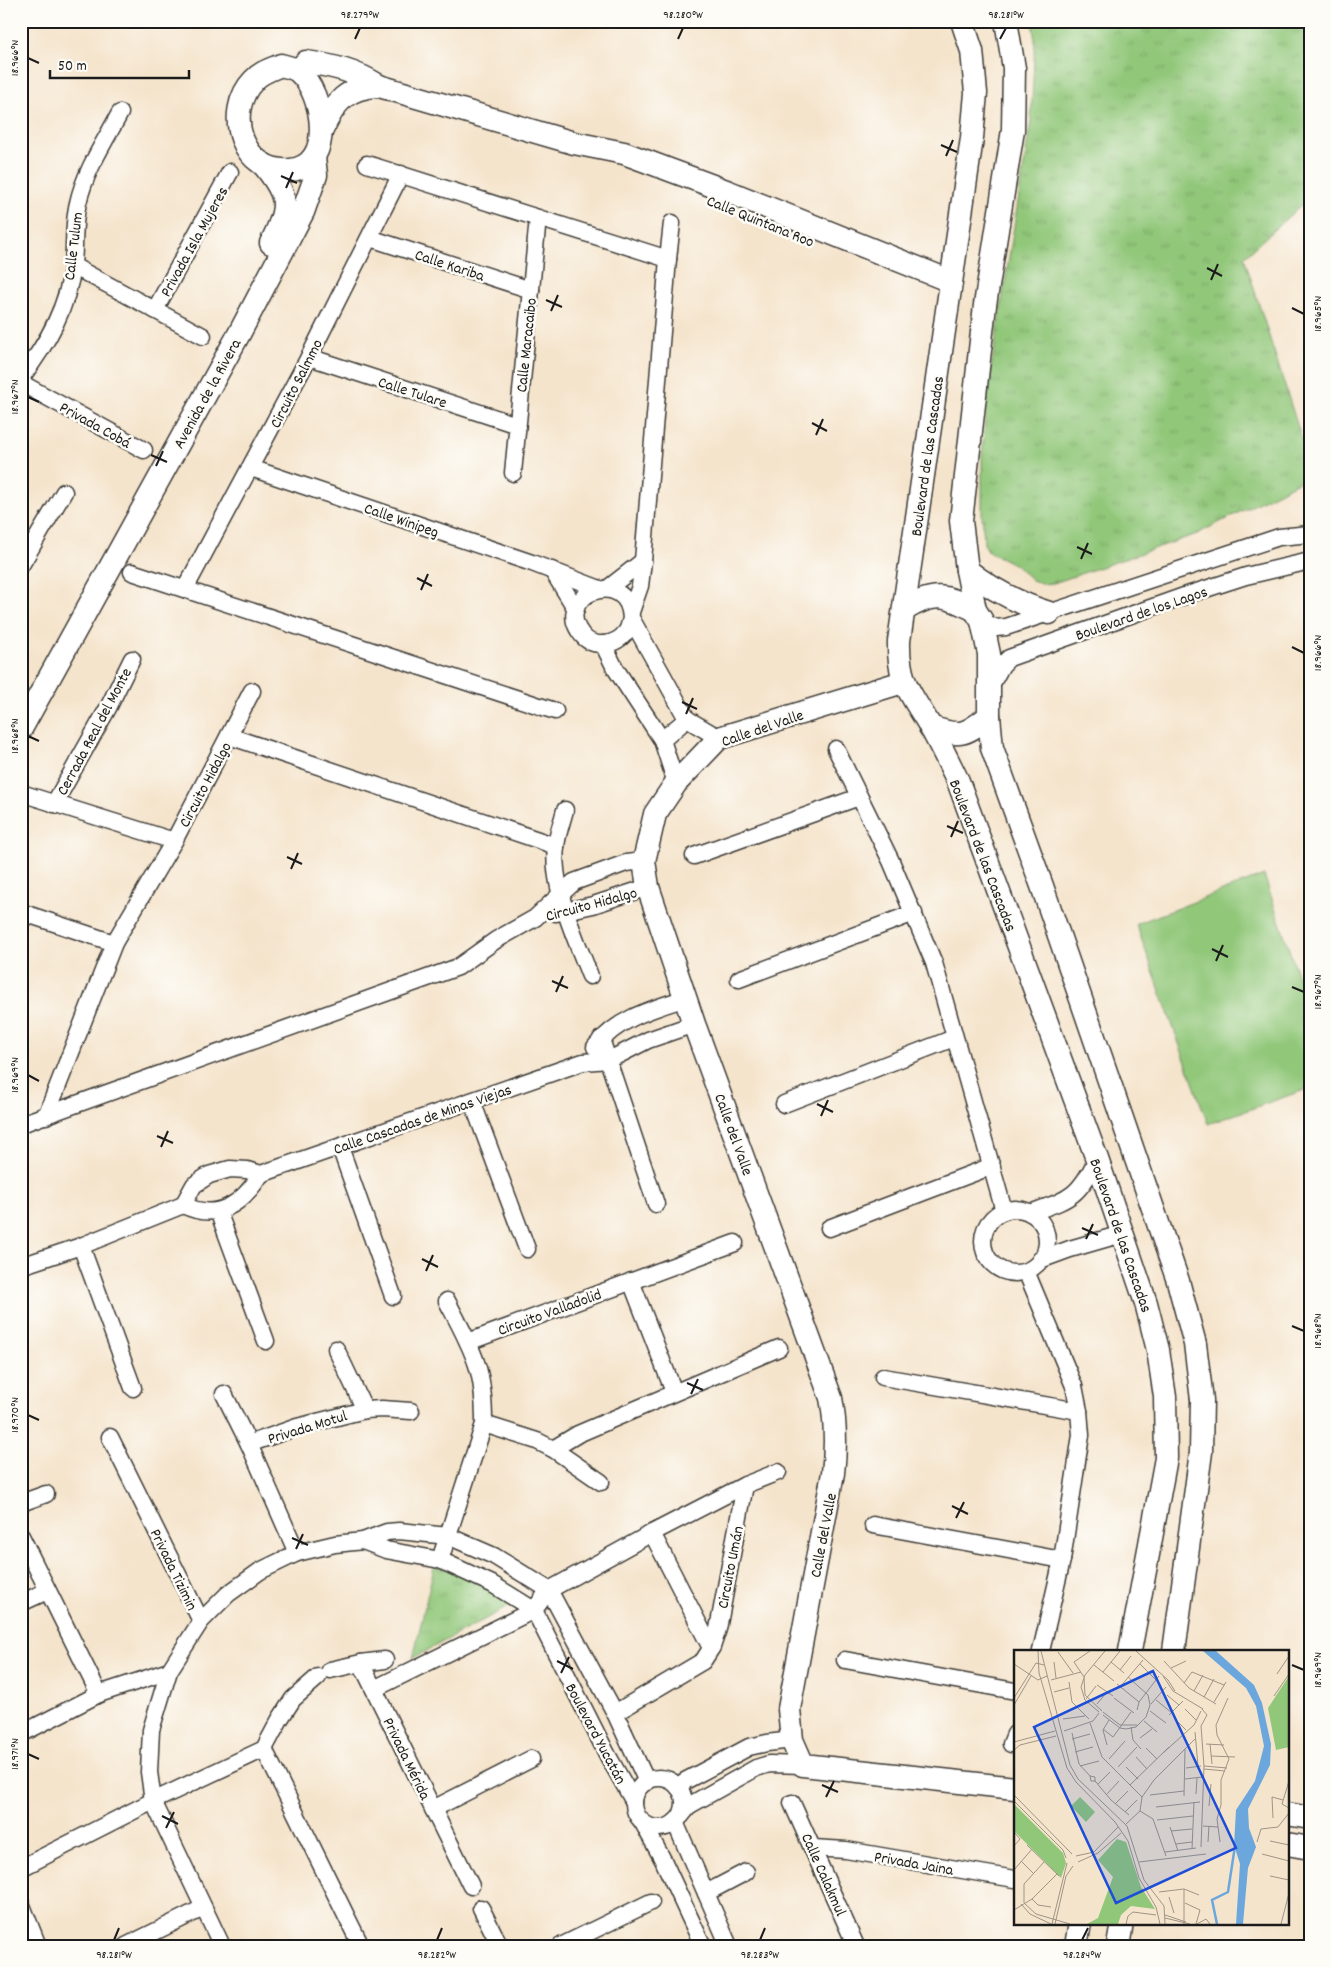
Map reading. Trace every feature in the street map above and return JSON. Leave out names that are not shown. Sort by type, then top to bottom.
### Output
[{"type":"street","name":"Boulevard de las Cascadas","points":[[962,21],[972,51],[976,94],[972,138],[898,658],[903,682],[930,727],[958,781],[1097,1159],[1146,1303],[1158,1350],[1165,1398],[1166,1458],[1130,1650]]},
{"type":"street","points":[[1006,21],[1014,68],[1013,130],[985,305],[961,521],[967,570],[989,654],[989,716],[992,748],[1042,886],[1178,1281],[1195,1344],[1202,1400],[1202,1452],[1174,1650]]},
{"type":"street","name":"Calle Quintana Roo","points":[[298,71],[306,62],[354,72],[379,86],[574,143],[624,153],[729,192],[949,289]]},
{"type":"street","points":[[281,66],[298,71],[310,86],[320,113],[322,130],[314,157],[306,166],[292,170],[277,169],[262,164],[250,151],[242,138],[238,123],[239,108],[245,93],[255,79],[268,70],[281,66]]},
{"type":"street","name":"Calle Quintana Roo","points":[[322,130],[338,101],[364,86],[379,86]]},
{"type":"street","name":"Calle Tulum","points":[[21,378],[50,337],[62,311],[73,266],[77,204],[86,178],[120,112]]},
{"type":"street","name":"Avenida de la Rivera","points":[[21,728],[127,524],[233,330],[303,212],[316,175],[314,157]]},
{"type":"street","name":"Avenida de la Rivera","points":[[233,330],[283,217],[285,204],[280,188],[262,164]]},
{"type":"street","points":[[368,164],[668,259]]},
{"type":"street","name":"Privada Isla Mujeres","points":[[155,310],[230,172]]},
{"type":"street","name":"Circuito Salmmo","points":[[186,589],[309,357],[401,174]]},
{"type":"street","name":"Calle Maracaibo","points":[[512,473],[538,218]]},
{"type":"street","points":[[643,561],[604,589],[585,595],[576,609],[575,619],[578,629],[584,637],[593,642],[603,644],[617,641],[627,631],[640,586],[643,561],[668,259],[672,223]]},
{"type":"street","name":"Calle Kariba","points":[[370,238],[531,290]]},
{"type":"street","name":"Privada Isla Mujeres","points":[[73,266],[203,336]]},
{"type":"street","name":"Calle Tulare","points":[[309,357],[517,425]]},
{"type":"street","name":"Privada Cobá","points":[[21,383],[144,450]]},
{"type":"street","name":"Calle Winipeg","points":[[251,468],[604,589]]},
{"type":"street","points":[[21,565],[64,492]]},
{"type":"street","name":"Avenida de la Rivera","points":[[21,702],[127,524]]},
{"type":"street","name":"Boulevard de los Lagos","points":[[978,616],[996,628],[1006,627],[1279,537],[1310,534]]},
{"type":"street","name":"Boulevard de los Lagos","points":[[990,690],[1002,665],[1009,658],[1198,591],[1246,576],[1310,561]]},
{"type":"street","points":[[552,570],[576,609]]},
{"type":"street","points":[[967,570],[988,587],[1009,598],[1049,613]]},
{"type":"street","points":[[132,572],[555,711]]},
{"type":"street","points":[[604,589],[618,593],[626,601],[631,615],[687,718],[719,738]]},
{"type":"street","points":[[904,610],[920,600],[936,596],[956,600],[978,616]]},
{"type":"street","points":[[603,644],[615,668],[662,740],[676,783]]},
{"type":"street","name":"Cerrada Real del Monte","points":[[54,804],[108,708],[132,659]]},
{"type":"street","name":"Calle del Valle","points":[[803,1765],[792,1740],[789,1710],[833,1474],[836,1448],[835,1422],[831,1398],[694,1024],[648,887],[644,861],[655,814],[676,783],[719,738],[903,682]]},
{"type":"street","points":[[229,736],[252,691]]},
{"type":"street","points":[[930,727],[950,734],[964,733],[989,716]]},
{"type":"street","points":[[662,740],[687,718]]},
{"type":"street","name":"Circuito Hidalgo","points":[[46,1116],[114,942],[174,840],[229,736],[556,846]]},
{"type":"street","points":[[836,749],[891,861],[934,963],[1004,1211]]},
{"type":"street","name":"Cerrada Real del Monte","points":[[21,793],[174,840]]},
{"type":"street","points":[[694,856],[859,797]]},
{"type":"street","points":[[565,810],[556,846],[556,870],[560,894],[590,976]]},
{"type":"street","name":"Circuito Hidalgo","points":[[21,1124],[458,967],[496,940],[534,918],[574,882],[626,863],[644,861]]},
{"type":"street","name":"Circuito Hidalgo","points":[[534,918],[592,905],[648,887]]},
{"type":"street","points":[[21,912],[114,942]]},
{"type":"street","points":[[739,979],[914,914]]},
{"type":"street","points":[[583,1062],[601,1039],[633,1016],[686,998]]},
{"type":"street","name":"Calle Cascadas de Minas Viejas","points":[[182,1205],[194,1185],[209,1175],[230,1169],[247,1170],[261,1174],[583,1062],[609,1060],[648,1040],[694,1024]]},
{"type":"street","points":[[784,1104],[954,1038]]},
{"type":"street","points":[[601,1039],[656,1204]]},
{"type":"street","points":[[472,1100],[527,1249]]},
{"type":"street","points":[[340,1147],[393,1296]]},
{"type":"street","points":[[1030,1213],[1066,1201],[1079,1189],[1097,1159]]},
{"type":"street","points":[[829,1228],[992,1166]]},
{"type":"street","points":[[21,1266],[80,1246],[182,1205],[194,1211],[208,1212],[227,1208],[243,1198],[261,1174]]},
{"type":"street","points":[[1040,1260],[1047,1243],[1046,1234],[1038,1218],[1030,1213],[1013,1209],[1004,1211],[990,1221],[985,1229],[984,1247],[992,1263],[1008,1272],[1026,1271],[1040,1260],[1122,1234]]},
{"type":"street","points":[[218,1211],[266,1341]]},
{"type":"street","name":"Circuito Valladolid","points":[[468,1342],[735,1243]]},
{"type":"street","points":[[80,1246],[133,1388]]},
{"type":"street","points":[[1026,1271],[1074,1386],[1079,1411],[1080,1435],[1062,1560],[1040,1650]]},
{"type":"street","points":[[631,1281],[674,1392]]},
{"type":"street","points":[[440,1560],[484,1424],[484,1403],[478,1367],[468,1342],[447,1301]]},
{"type":"street","points":[[553,1449],[578,1434],[779,1348]]},
{"type":"street","name":"Privada Motul","points":[[336,1349],[366,1410]]},
{"type":"street","points":[[883,1377],[1079,1411]]},
{"type":"street","name":"Privada Motul","points":[[224,1394],[249,1444],[297,1553]]},
{"type":"street","name":"Privada Motul","points":[[249,1444],[297,1427],[366,1410],[410,1411]]},
{"type":"street","points":[[484,1424],[537,1441],[553,1449],[601,1482]]},
{"type":"street","name":"Privada Tizimin","points":[[110,1437],[201,1621],[228,1594],[260,1571],[297,1553]]},
{"type":"street","points":[[374,1689],[534,1610],[550,1590],[652,1532],[745,1485],[778,1472]]},
{"type":"street","name":"Circuito Umán","points":[[615,1713],[704,1661],[718,1629],[745,1485]]},
{"type":"street","points":[[21,1503],[46,1494]]},
{"type":"street","points":[[873,1525],[1062,1560]]},
{"type":"street","points":[[297,1553],[335,1544],[363,1541],[387,1532],[399,1531],[448,1536],[494,1556],[550,1590]]},
{"type":"street","name":"Circuito Umán","points":[[652,1532],[711,1648]]},
{"type":"street","points":[[21,1536],[99,1694]]},
{"type":"street","points":[[363,1541],[386,1550],[440,1560],[492,1584],[534,1610]]},
{"type":"street","name":"Boulevard Yucatán","points":[[550,1590],[615,1713],[647,1782]]},
{"type":"street","points":[[21,1603],[47,1591]]},
{"type":"street","name":"Boulevard Yucatán","points":[[534,1610],[608,1756],[634,1802]]},
{"type":"street","points":[[201,1621],[169,1671],[152,1730],[149,1772],[153,1801],[222,1946]]},
{"type":"street","points":[[21,1868],[153,1801],[264,1749],[280,1718],[293,1699],[324,1674],[361,1663],[386,1660]]},
{"type":"street","points":[[845,1660],[1014,1691]]},
{"type":"street","name":"Privada Mérida","points":[[361,1663],[433,1809],[531,1759]]},
{"type":"street","points":[[21,1734],[99,1694],[169,1671]]},
{"type":"street","points":[[678,1787],[685,1781],[748,1747],[792,1740]]},
{"type":"street","points":[[264,1749],[361,1946]]},
{"type":"street","points":[[677,1820],[684,1809],[684,1799],[678,1787],[665,1779],[656,1779],[647,1782],[636,1794],[634,1802],[638,1817],[651,1827],[659,1828],[668,1827],[677,1820],[690,1805],[756,1768],[769,1764],[803,1765],[1014,1788]]},
{"type":"street","name":"Calle Calakmul","points":[[792,1803],[856,1946]]},
{"type":"street","points":[[433,1809],[471,1886]]},
{"type":"street","points":[[1288,1814],[1310,1818]]},
{"type":"street","points":[[677,1820],[706,1893],[730,1946]]},
{"type":"street","points":[[644,1822],[703,1946]]},
{"type":"street","points":[[1288,1844],[1310,1848]]},
{"type":"street","name":"Privada Jaina","points":[[813,1848],[846,1850],[1014,1880]]},
{"type":"street","points":[[706,1893],[746,1872]]},
{"type":"street","points":[[561,1946],[652,1902]]},
{"type":"street","points":[[21,1903],[38,1946]]},
{"type":"street","points":[[126,1946],[203,1908]]},
{"type":"street","points":[[481,1908],[500,1946]]},
{"type":"street","points":[[1076,1946],[1080,1924]]},
{"type":"street","points":[[1118,1946],[1122,1924]]},
{"type":"green space","points":[[1032,21],[1310,21],[1310,197],[1244,257],[1310,465],[1310,476],[1197,534],[1054,583],[1043,584],[1032,580],[1016,565],[989,552],[984,544],[982,515],[982,454],[988,388],[1031,121],[1035,41]]},
{"type":"green space","points":[[1264,875],[1310,1012],[1310,1088],[1208,1124],[1136,924]]},
{"type":"green space","points":[[437,1554],[517,1602],[413,1658]]}]
